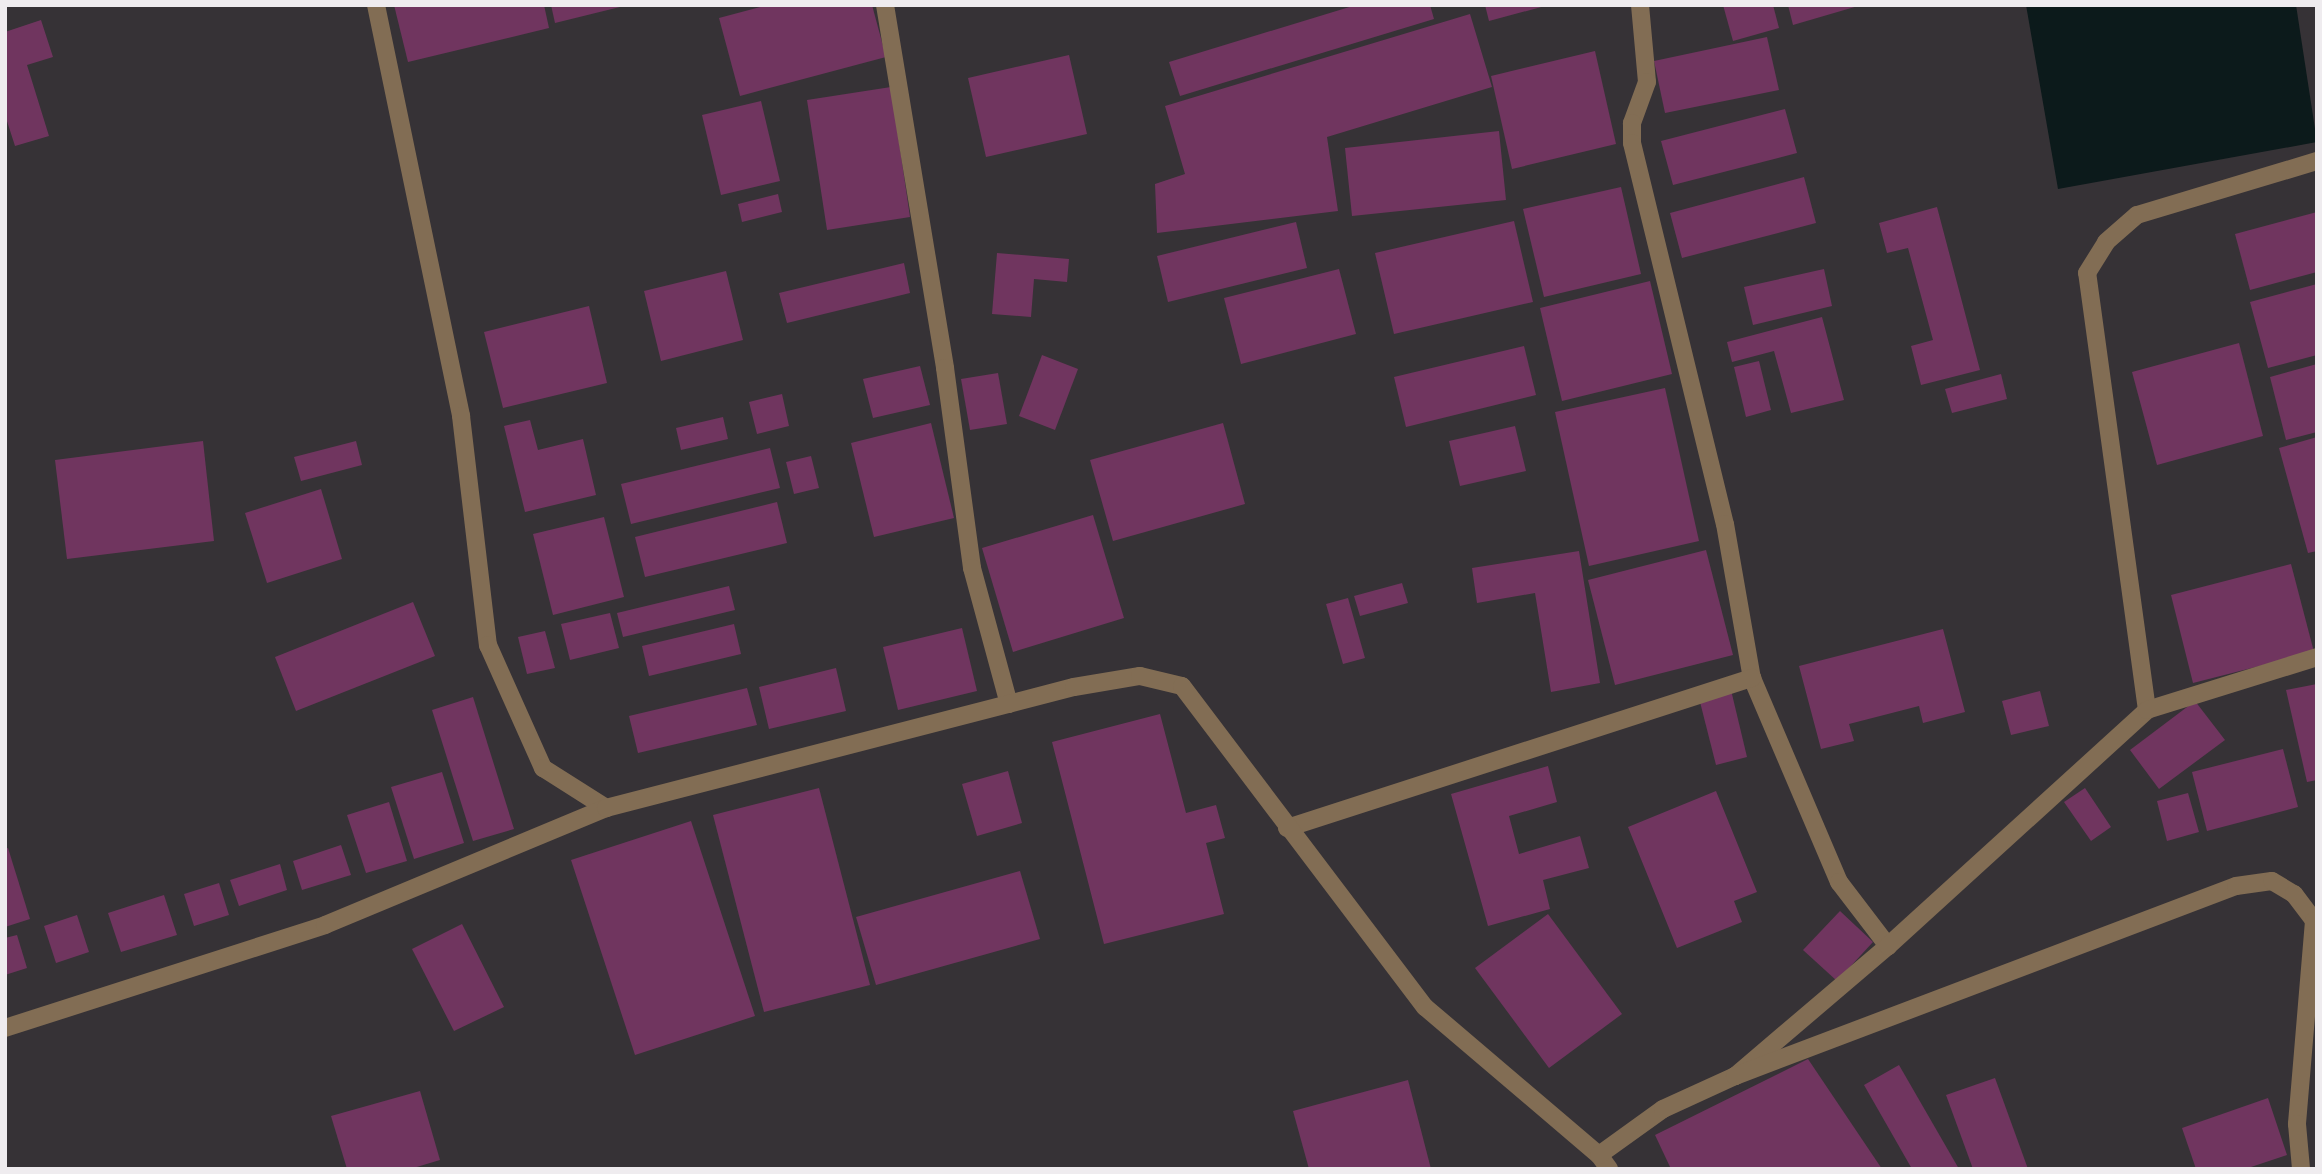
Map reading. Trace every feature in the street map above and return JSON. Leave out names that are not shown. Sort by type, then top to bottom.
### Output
[{"type":"street","points":[[376,5],[461,416],[488,645],[544,768],[607,808]]},
{"type":"street","points":[[885,5],[945,368],[972,568],[1009,704]]},
{"type":"street","points":[[1640,5],[1647,82],[1632,123],[1632,143],[1725,524],[1752,678],[1839,882],[1888,946]]},
{"type":"street","points":[[2147,710],[2087,273],[2106,242],[2137,215],[2317,161]]},
{"type":"street","points":[[1735,1076],[1888,946],[2147,710],[2317,657]]},
{"type":"street","points":[[5,1028],[325,925],[607,808],[1074,687],[1140,676],[1182,686],[1425,1007],[1604,1162],[1662,1109],[1735,1076],[2236,886],[2272,881],[2294,894],[2314,921],[2297,1124],[2301,1169]]},
{"type":"street","points":[[1287,828],[1752,678]]},
{"type":"shaded area","points":[[2026,5],[2296,5],[2317,142],[2058,189]]},
{"type":"building","points":[[394,5],[544,5],[549,28],[408,62]]},
{"type":"building","points":[[551,5],[624,5],[624,6],[555,23]]},
{"type":"building","points":[[768,5],[872,5],[886,57],[740,96],[719,18]]},
{"type":"building","points":[[1356,5],[1430,5],[1434,19],[1180,96],[1169,62]]},
{"type":"building","points":[[1485,5],[1545,5],[1545,6],[1489,21]]},
{"type":"building","points":[[1723,5],[1773,5],[1779,28],[1733,41]]},
{"type":"building","points":[[1788,5],[1858,5],[1858,6],[1793,25]]},
{"type":"building","points":[[1470,14],[1492,87],[1327,137],[1338,211],[1157,233],[1155,184],[1185,174],[1165,106]]},
{"type":"building","points":[[41,20],[53,57],[27,65],[49,136],[15,146],[5,115],[5,32]]},
{"type":"building","points":[[1767,37],[1779,90],[1665,113],[1654,61]]},
{"type":"building","points":[[1595,51],[1616,144],[1512,169],[1491,76]]},
{"type":"building","points":[[1069,55],[1087,134],[986,157],[968,78]]},
{"type":"building","points":[[891,87],[910,217],[827,230],[807,100]]},
{"type":"building","points":[[761,101],[780,181],[721,195],[702,115]]},
{"type":"building","points":[[1785,109],[1797,153],[1673,185],[1661,141]]},
{"type":"building","points":[[1499,131],[1506,200],[1352,216],[1345,148]]},
{"type":"building","points":[[1804,177],[1816,223],[1682,258],[1670,213]]},
{"type":"building","points":[[1621,187],[1641,274],[1544,297],[1523,209]]},
{"type":"building","points":[[778,194],[782,212],[742,222],[738,204]]},
{"type":"building","points":[[1937,207],[1980,370],[1921,385],[1911,346],[1933,340],[1908,248],[1887,253],[1879,223]]},
{"type":"building","points":[[2317,212],[2317,272],[2250,290],[2235,234]]},
{"type":"building","points":[[1514,221],[1533,302],[1394,334],[1375,253]]},
{"type":"building","points":[[1296,222],[1307,268],[1168,302],[1157,256]]},
{"type":"building","points":[[997,253],[1069,259],[1067,282],[1034,279],[1031,317],[992,314]]},
{"type":"building","points":[[904,263],[910,293],[787,323],[779,293]]},
{"type":"building","points":[[1339,269],[1356,334],[1241,364],[1224,298]]},
{"type":"building","points":[[1824,269],[1832,306],[1753,325],[1744,287]]},
{"type":"building","points":[[726,271],[743,340],[661,361],[644,291]]},
{"type":"building","points":[[1650,281],[1672,374],[1562,401],[1540,308]]},
{"type":"building","points":[[2317,284],[2317,355],[2268,368],[2250,302]]},
{"type":"building","points":[[589,306],[607,383],[503,408],[484,332]]},
{"type":"building","points":[[1822,317],[1844,400],[1791,413],[1774,351],[1732,362],[1727,342]]},
{"type":"building","points":[[2239,343],[2263,436],[2157,465],[2132,372]]},
{"type":"building","points":[[1524,346],[1536,395],[1406,427],[1394,377]]},
{"type":"building","points":[[1042,355],[1078,369],[1055,430],[1019,416]]},
{"type":"building","points":[[1759,361],[1771,410],[1746,417],[1734,367]]},
{"type":"building","points":[[2317,364],[2317,432],[2286,440],[2270,377]]},
{"type":"building","points":[[920,366],[930,405],[873,418],[863,379]]},
{"type":"building","points":[[998,373],[1007,424],[970,430],[961,379]]},
{"type":"building","points":[[2001,374],[2007,399],[1952,413],[1945,389]]},
{"type":"building","points":[[1665,388],[1699,541],[1589,566],[1555,412]]},
{"type":"building","points":[[782,394],[789,426],[757,434],[749,402]]},
{"type":"building","points":[[723,417],[728,439],[681,450],[676,428]]},
{"type":"building","points":[[530,420],[538,450],[583,439],[596,495],[525,512],[504,426]]},
{"type":"building","points":[[931,423],[954,518],[874,537],[851,443]]},
{"type":"building","points":[[1223,423],[1245,504],[1113,541],[1090,460]]},
{"type":"building","points":[[1515,426],[1526,471],[1460,486],[1449,441]]},
{"type":"building","points":[[2317,437],[2317,551],[2308,553],[2279,448]]},
{"type":"building","points":[[203,441],[214,541],[67,559],[55,460]]},
{"type":"building","points":[[356,441],[362,465],[301,481],[294,457]]},
{"type":"building","points":[[770,448],[780,488],[631,524],[621,484]]},
{"type":"building","points":[[811,456],[819,488],[794,494],[786,462]]},
{"type":"building","points":[[321,489],[342,559],[267,583],[245,513]]},
{"type":"building","points":[[777,502],[787,543],[645,577],[635,537]]},
{"type":"building","points":[[1093,515],[1124,618],[1013,652],[982,548]]},
{"type":"building","points":[[604,517],[624,597],[553,615],[533,534]]},
{"type":"building","points":[[1706,550],[1733,655],[1615,685],[1588,580]]},
{"type":"building","points":[[1579,551],[1600,683],[1551,692],[1535,593],[1477,603],[1472,568]]},
{"type":"building","points":[[2291,564],[2314,652],[2193,683],[2171,595]]},
{"type":"building","points":[[1402,583],[1408,603],[1360,616],[1354,596]]},
{"type":"building","points":[[729,586],[735,610],[623,637],[617,613]]},
{"type":"building","points":[[1348,598],[1365,658],[1343,664],[1326,604]]},
{"type":"building","points":[[413,602],[435,656],[296,711],[275,657]]},
{"type":"building","points":[[610,613],[619,648],[570,660],[561,624]]},
{"type":"building","points":[[734,624],[741,654],[649,676],[642,646]]},
{"type":"building","points":[[962,628],[977,691],[898,710],[883,647]]},
{"type":"building","points":[[1943,629],[1965,712],[1923,723],[1919,706],[1849,724],[1854,741],[1821,749],[1799,666]]},
{"type":"building","points":[[545,631],[555,668],[527,674],[518,637]]},
{"type":"building","points":[[836,668],[846,711],[769,729],[759,687]]},
{"type":"building","points":[[2317,684],[2317,780],[2307,782],[2286,690]]},
{"type":"building","points":[[747,688],[757,725],[638,753],[629,716]]},
{"type":"building","points":[[1731,690],[1747,757],[1716,765],[1699,698]]},
{"type":"building","points":[[2040,691],[2049,726],[2011,735],[2002,701]]},
{"type":"building","points":[[473,697],[514,829],[473,841],[432,710]]},
{"type":"building","points":[[2195,701],[2225,740],[2159,789],[2130,750]]},
{"type":"building","points":[[1160,714],[1186,813],[1216,805],[1225,838],[1206,843],[1224,914],[1104,944],[1052,742]]},
{"type":"building","points":[[2283,749],[2298,807],[2207,831],[2192,772]]},
{"type":"building","points":[[1548,766],[1557,802],[1509,816],[1519,854],[1580,836],[1589,868],[1543,880],[1550,909],[1488,926],[1451,794]]},
{"type":"building","points":[[1008,771],[1022,823],[977,836],[962,784]]},
{"type":"building","points":[[442,772],[464,843],[414,859],[391,787]]},
{"type":"building","points":[[819,788],[870,985],[764,1012],[713,815]]},
{"type":"building","points":[[2085,788],[2111,827],[2091,841],[2064,802]]},
{"type":"building","points":[[1716,791],[1757,892],[1734,901],[1742,922],[1677,948],[1628,827]]},
{"type":"building","points":[[2188,793],[2199,832],[2167,841],[2157,801]]},
{"type":"building","points":[[389,802],[407,861],[366,873],[347,815]]},
{"type":"building","points":[[691,821],[755,1016],[635,1055],[571,860]]},
{"type":"building","points":[[341,845],[351,875],[302,890],[293,861]]},
{"type":"building","points":[[8,848],[30,919],[5,927],[5,849]]},
{"type":"building","points":[[280,864],[287,890],[239,906],[230,880]]},
{"type":"building","points":[[1020,871],[1040,939],[876,985],[856,917]]},
{"type":"building","points":[[219,883],[229,915],[194,926],[184,894]]},
{"type":"building","points":[[164,895],[177,935],[121,952],[108,913]]},
{"type":"building","points":[[1840,911],[1873,942],[1837,981],[1803,950]]},
{"type":"building","points":[[1548,914],[1622,1014],[1549,1068],[1475,968]]},
{"type":"building","points":[[77,915],[89,952],[56,963],[44,926]]},
{"type":"building","points":[[462,924],[504,1007],[454,1031],[412,949]]},
{"type":"building","points":[[17,935],[27,968],[5,975],[5,938]]},
{"type":"building","points":[[1808,1059],[1882,1169],[1671,1169],[1655,1135]]},
{"type":"building","points":[[1899,1065],[1959,1169],[1912,1169],[1864,1085]]},
{"type":"building","points":[[1995,1078],[2028,1169],[1973,1169],[1946,1095]]},
{"type":"building","points":[[1408,1080],[1431,1169],[1309,1169],[1293,1111]]},
{"type":"building","points":[[420,1091],[440,1160],[410,1169],[347,1169],[331,1116]]},
{"type":"building","points":[[2268,1098],[2287,1155],[2245,1169],[2196,1169],[2182,1128]]}]
